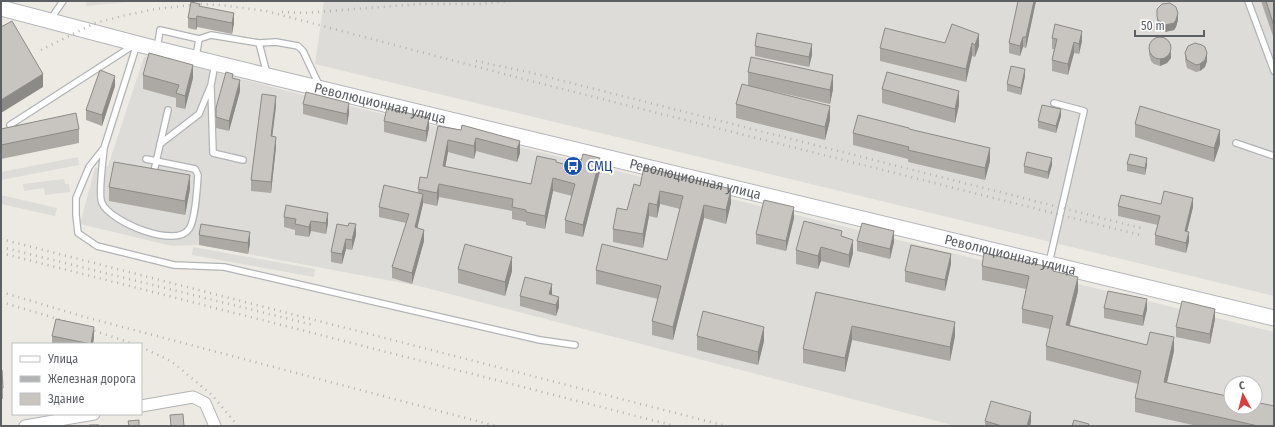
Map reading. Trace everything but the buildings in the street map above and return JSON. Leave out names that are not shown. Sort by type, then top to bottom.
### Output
[{"type":"main road","name":"Революционная улица","points":[[1,8],[215,64],[1274,318]]},
{"type":"street","points":[[142,406],[193,397],[205,403],[215,426]]},
{"type":"street","points":[[30,426],[89,415]]},
{"type":"lane","points":[[50,21],[63,1]]},
{"type":"lane","points":[[1248,1],[1274,71]]},
{"type":"lane","points":[[157,49],[160,30],[199,39],[211,35],[259,43],[276,42],[298,46],[303,51],[321,89]]},
{"type":"lane","points":[[196,59],[199,39]]},
{"type":"lane","points":[[259,43],[268,76]]},
{"type":"lane","points":[[10,125],[137,44]]},
{"type":"lane","points":[[137,44],[104,148],[101,202],[106,210],[124,224],[167,236],[182,234],[189,230],[193,222],[198,175],[195,169],[146,159]]},
{"type":"lane","points":[[160,144],[199,114],[211,85],[215,64]]},
{"type":"lane","points":[[211,85],[213,153],[243,160]]},
{"type":"lane","points":[[1049,264],[1084,111],[1054,103]]},
{"type":"lane","points":[[154,171],[168,110]]},
{"type":"lane","points":[[1236,143],[1274,156]]},
{"type":"lane","points":[[104,148],[89,167],[76,198],[78,233],[97,246],[174,265],[224,267],[540,340],[575,345]]},
{"type":"shaded area","points":[[86,1],[140,1],[86,6]]},
{"type":"shaded area","points":[[324,1],[1274,1],[1274,296],[315,64]]},
{"type":"shaded area","points":[[154,56],[283,90],[1274,332],[1274,426],[956,426],[419,286],[199,245],[172,246],[80,224],[95,168],[108,166],[144,57]]},
{"type":"shaded area","points":[[78,157],[79,165],[1,180],[1,172]]},
{"type":"shaded area","points":[[64,179],[65,184],[69,184],[70,192],[45,195],[44,188],[24,191],[23,184]]},
{"type":"shaded area","points":[[1,195],[57,208],[55,216],[1,204]]},
{"type":"shaded area","points":[[193,247],[315,269],[314,277],[192,255]]},
{"type":"railway","points":[[282,12],[304,13],[419,4],[481,4],[510,1]]},
{"type":"railway","points":[[41,50],[95,23],[156,9],[200,4],[266,11],[527,80],[1140,235]]},
{"type":"railway","points":[[476,61],[532,73],[1141,228]]},
{"type":"railway","points":[[1,239],[726,426]]},
{"type":"railway","points":[[1,247],[313,325]]},
{"type":"railway","points":[[1,253],[675,426]]},
{"type":"railway","points":[[1,292],[85,317],[496,426]]},
{"type":"railway","points":[[1,302],[68,322]]},
{"type":"railway","points":[[83,327],[131,343]]},
{"type":"railway","points":[[142,347],[171,361],[212,395],[238,426]]},
{"type":"place","name":"СМЦ","points":[[573,166]]}]
